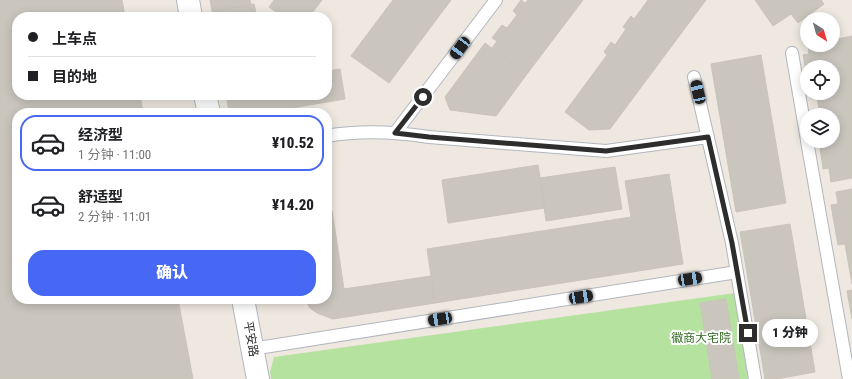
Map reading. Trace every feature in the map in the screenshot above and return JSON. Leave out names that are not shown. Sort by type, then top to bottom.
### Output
[{"type":"street","points":[[188,0],[190,12]]},
{"type":"street","name":"平安路","points":[[244,304],[258,379]]},
{"type":"lane","points":[[395,133],[496,0]]},
{"type":"lane","points":[[792,53],[801,108]]},
{"type":"lane","points":[[694,77],[732,243],[756,379]]},
{"type":"lane","points":[[332,135],[360,132],[395,133],[606,151],[708,137]]},
{"type":"lane","points":[[808,148],[850,378]]},
{"type":"lane","points":[[252,349],[737,272]]},
{"type":"green space","name":"徽商大宅院","points":[[735,293],[748,379],[271,379],[270,372],[274,357]]},
{"type":"building","points":[[0,0],[122,0],[124,12],[12,12],[12,100],[141,100],[142,108],[12,108],[12,304],[179,304],[193,379],[0,379]]},
{"type":"building","points":[[210,0],[250,0],[251,5],[212,11]]},
{"type":"building","points":[[274,0],[322,0],[313,12],[276,12],[269,7]]},
{"type":"building","points":[[393,0],[451,0],[389,83],[351,56]]},
{"type":"building","points":[[521,0],[525,3],[528,0],[583,0],[527,74],[492,48],[497,41],[492,38],[502,25],[507,28],[517,15],[513,11]]},
{"type":"building","points":[[648,0],[706,0],[610,129],[589,130],[565,112],[607,55],[604,52],[611,42],[615,45],[626,29],[623,27],[631,16],[634,19]]},
{"type":"building","points":[[755,0],[821,0],[824,4],[813,12],[800,12],[800,22],[798,23],[791,14],[773,26]]},
{"type":"building","points":[[254,4],[256,12],[212,12]]},
{"type":"building","points":[[852,36],[852,178],[831,182],[829,168],[823,169],[820,148],[840,148],[840,108],[819,108],[818,100],[840,100],[840,60],[804,60],[803,55],[809,54],[809,52],[840,52],[840,39]]},
{"type":"building","points":[[485,43],[527,74],[496,116],[450,110],[445,97]]},
{"type":"building","points":[[761,55],[786,203],[736,212],[711,64]]},
{"type":"building","points":[[340,69],[345,99],[292,108],[228,108],[227,100],[332,100],[332,70]]},
{"type":"building","points":[[538,165],[545,208],[448,223],[442,180]]},
{"type":"building","points":[[615,167],[622,209],[546,221],[540,178]]},
{"type":"building","points":[[669,174],[683,264],[435,303],[427,249],[631,217],[625,181]]},
{"type":"building","points":[[852,189],[852,284],[845,244],[838,245],[831,205],[838,204],[836,192]]},
{"type":"building","points":[[332,210],[344,289],[431,276],[435,303],[333,319],[317,313],[310,308],[308,304],[332,304]]},
{"type":"building","points":[[790,224],[815,372],[777,379],[765,379],[740,232]]},
{"type":"building","points":[[852,290],[852,319],[847,291]]},
{"type":"building","points":[[726,299],[739,379],[712,379],[700,303]]},
{"type":"route","points":[[423,97],[395,133],[606,151],[708,137],[732,243],[748,333]]}]
